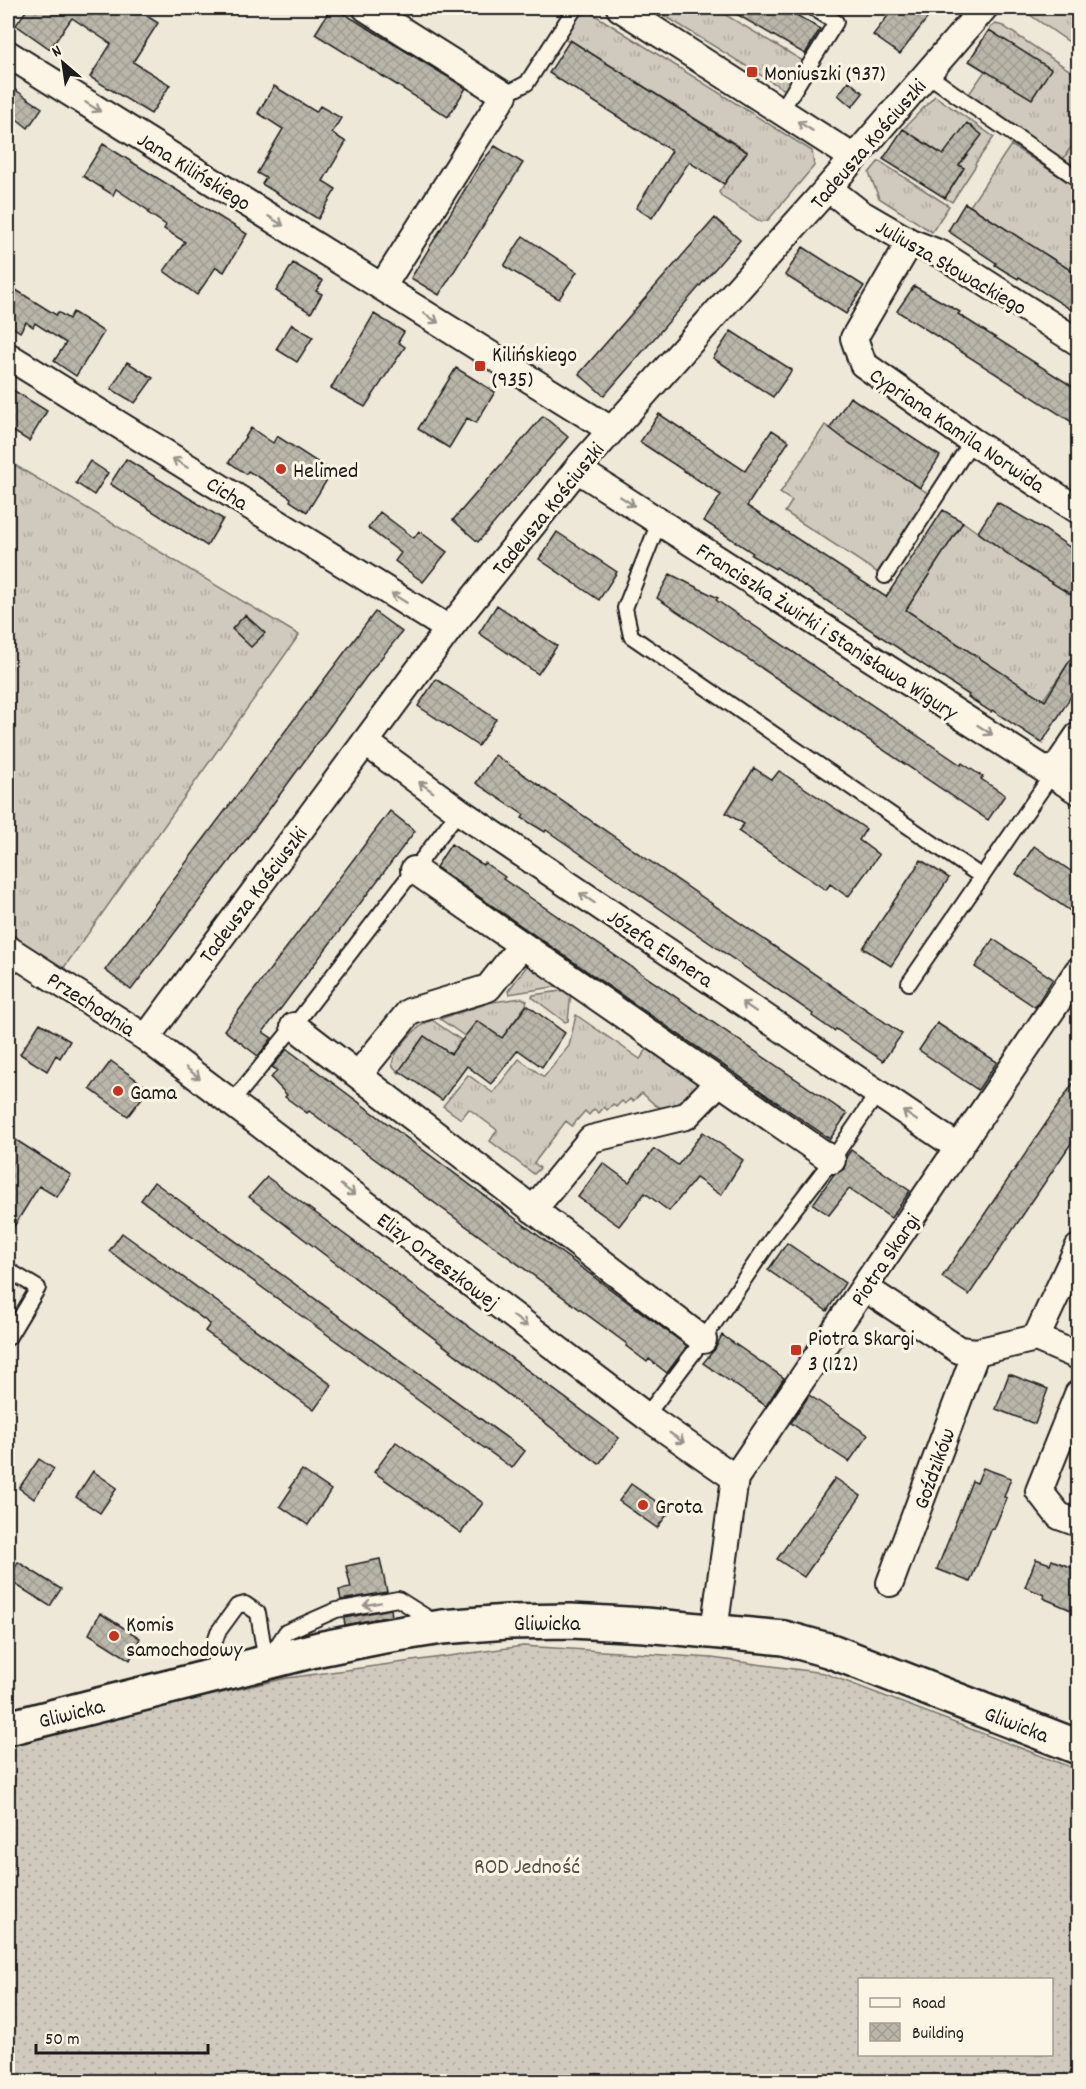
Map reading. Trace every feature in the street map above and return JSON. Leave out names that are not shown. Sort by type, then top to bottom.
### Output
[{"type":"main road","name":"Gliwicka","points":[[8,1728],[216,1674],[379,1637],[442,1627],[507,1622],[571,1621],[645,1624],[784,1638],[831,1651],[1078,1747]]},
{"type":"street","points":[[366,8],[504,94],[381,287]]},
{"type":"street","points":[[620,8],[854,158]]},
{"type":"street","name":"Tadeusza Kościuszki","points":[[146,1038],[449,629],[577,470],[828,188],[984,8]]},
{"type":"street","name":"Jana Kilińskiego","points":[[8,54],[611,430]]},
{"type":"street","name":"Juliusza Słowackiego","points":[[828,188],[860,213],[910,242],[941,254],[1078,342]]},
{"type":"street","name":"Cypriana Kamila Norwida","points":[[910,242],[854,338],[862,364],[972,441],[1078,510]]},
{"type":"street","name":"Cicha","points":[[8,356],[449,629]]},
{"type":"street","name":"Franciszka Żwirki i Stanisława Wigury","points":[[577,470],[1078,791]]},
{"type":"street","points":[[1053,773],[1078,736]]},
{"type":"street","name":"Józefa Elsnera","points":[[365,742],[459,811],[959,1148]]},
{"type":"street","points":[[414,870],[832,1160]]},
{"type":"street","points":[[358,1075],[409,1012],[488,988],[522,945]]},
{"type":"street","name":"Przechodnia","points":[[8,949],[146,1038]]},
{"type":"street","name":"Piotra Skargi","points":[[714,1631],[735,1478],[1078,971]]},
{"type":"street","points":[[294,1026],[703,1340]]},
{"type":"street","name":"Elizy Orzeszkowej","points":[[146,1038],[646,1416],[735,1478]]},
{"type":"street","points":[[533,1210],[591,1139],[686,1116],[719,1082]]},
{"type":"street","points":[[1036,1338],[1078,1248]]},
{"type":"street","points":[[865,1288],[959,1350],[975,1352],[1036,1338],[1078,1356]]},
{"type":"street","name":"Goździków","points":[[890,1583],[975,1352]]},
{"type":"street","points":[[1078,1394],[1039,1491],[1059,1516],[1078,1523]]},
{"type":"lane","points":[[504,94],[526,83],[575,8]]},
{"type":"lane","points":[[780,111],[836,22],[813,8]]},
{"type":"lane","points":[[927,74],[1078,179]]},
{"type":"lane","points":[[885,576],[972,441]]},
{"type":"lane","points":[[659,522],[625,608],[631,636],[982,877]]},
{"type":"lane","points":[[909,982],[1053,773]]},
{"type":"lane","points":[[232,1102],[294,1026],[459,811]]},
{"type":"lane","points":[[646,1416],[703,1340],[775,1234],[832,1160],[877,1094]]},
{"type":"lane","points":[[8,1270],[38,1288],[8,1338]]},
{"type":"lane","points":[[216,1674],[214,1644],[218,1632],[237,1606],[245,1604],[258,1613],[266,1662]]},
{"type":"green space","points":[[652,8],[714,8],[803,61],[785,90]]},
{"type":"green space","points":[[1020,8],[1078,8],[1078,48]]},
{"type":"green space","points":[[590,12],[812,151],[814,166],[768,220],[761,222],[722,197],[719,192],[747,151],[570,40],[569,42],[563,38],[578,17]]},
{"type":"green space","points":[[996,24],[1003,26],[1078,76],[1078,136],[1062,161],[967,97],[985,71],[969,61],[991,27]]},
{"type":"green space","points":[[935,96],[994,137],[952,202],[945,198],[964,168],[903,129]]},
{"type":"green space","points":[[1078,136],[1078,172],[1062,161]]},
{"type":"green space","points":[[1011,145],[1078,188],[1078,275],[970,206]]},
{"type":"green space","points":[[879,161],[949,206],[932,232],[879,198],[869,173]]},
{"type":"green space","points":[[825,425],[929,494],[878,573],[785,512],[792,501],[780,493]]},
{"type":"green space","points":[[8,461],[299,635],[63,969],[8,934]]},
{"type":"green space","points":[[963,522],[1023,565],[1078,599],[1078,662],[1072,658],[1043,700],[906,610]]},
{"type":"green space","points":[[530,962],[566,985],[509,994],[508,991]]},
{"type":"green space","points":[[568,990],[571,992],[568,1021],[565,1022],[532,997],[533,995]]},
{"type":"green space","points":[[522,998],[527,1001],[526,1005],[502,1038],[477,1021],[466,1037],[440,1019],[492,1002]]},
{"type":"green space","points":[[576,1015],[640,1059],[653,1041],[703,1081],[692,1102],[664,1109],[655,1105],[642,1093],[633,1101],[630,1099],[625,1104],[622,1101],[616,1107],[613,1104],[607,1110],[604,1107],[599,1113],[594,1109],[589,1115],[585,1111],[572,1126],[566,1121],[534,1163],[540,1168],[534,1174],[490,1141],[497,1130],[469,1109],[461,1119],[443,1106],[468,1075],[493,1093],[519,1059],[544,1077],[569,1046]]},
{"type":"green space","points":[[432,1020],[461,1040],[451,1054],[424,1036],[399,1073],[392,1065],[397,1052],[413,1032]]},
{"type":"green space","name":"ROD Jedność","points":[[523,1646],[712,1658],[824,1673],[1078,1770],[1078,2081],[8,2081],[8,1743],[287,1678]]},
{"type":"building","points":[[28,8],[135,8],[158,23],[133,62],[170,85],[151,114],[90,77],[111,44],[72,18],[50,49],[16,25]]},
{"type":"building","points":[[331,8],[335,8],[466,88],[448,117],[315,34]]},
{"type":"building","points":[[726,8],[785,8],[820,29],[805,54]]},
{"type":"building","points":[[894,8],[935,8],[900,54],[873,35]]},
{"type":"building","points":[[989,30],[1051,69],[1032,99],[969,61]]},
{"type":"building","points":[[570,40],[747,152],[724,184],[689,162],[652,218],[636,208],[672,151],[549,73]]},
{"type":"building","points":[[849,81],[863,93],[852,107],[838,95]]},
{"type":"building","points":[[8,85],[42,108],[28,128],[8,112]]},
{"type":"building","points":[[274,86],[316,112],[320,106],[341,118],[332,133],[346,142],[323,181],[336,189],[318,219],[262,184],[266,178],[257,173],[283,129],[258,113]]},
{"type":"building","points":[[967,123],[982,135],[959,165],[964,168],[945,198],[883,159],[903,129],[943,155]]},
{"type":"building","points":[[103,144],[247,234],[224,272],[216,267],[197,295],[164,271],[185,242],[164,229],[166,225],[148,213],[149,211],[116,189],[113,195],[83,176]]},
{"type":"building","points":[[495,146],[523,163],[439,295],[411,278],[481,163]]},
{"type":"building","points":[[965,203],[1078,275],[1078,314],[1019,277],[1018,279],[995,265],[996,263],[948,231]]},
{"type":"building","points":[[715,218],[740,240],[604,396],[579,374]]},
{"type":"building","points":[[523,236],[577,272],[559,299],[504,266]]},
{"type":"building","points":[[803,247],[864,286],[846,314],[785,275]]},
{"type":"building","points":[[293,263],[323,281],[316,291],[322,294],[311,313],[276,291]]},
{"type":"building","points":[[8,285],[56,315],[58,312],[69,319],[73,312],[104,332],[76,376],[54,361],[66,343],[35,323],[33,327],[26,322],[20,332],[8,324]]},
{"type":"building","points":[[914,286],[960,312],[958,314],[1078,390],[1078,426],[897,311]]},
{"type":"building","points":[[374,314],[404,332],[398,342],[405,347],[365,407],[331,388]]},
{"type":"building","points":[[292,324],[313,337],[297,362],[276,349]]},
{"type":"building","points":[[731,331],[792,370],[773,397],[713,358]]},
{"type":"building","points":[[127,362],[153,378],[135,403],[111,389]]},
{"type":"building","points":[[456,368],[495,392],[476,423],[467,418],[449,448],[418,429]]},
{"type":"building","points":[[8,387],[47,411],[29,441],[8,428]]},
{"type":"building","points":[[850,397],[940,456],[920,488],[849,443],[830,428]]},
{"type":"building","points":[[659,414],[745,471],[772,430],[789,441],[747,506],[886,597],[943,510],[963,522],[906,610],[1045,701],[1078,647],[1078,685],[1042,743],[968,697],[969,695],[776,567],[775,569],[751,555],[753,553],[704,521],[721,495],[640,442]]},
{"type":"building","points":[[543,416],[568,437],[478,542],[453,520]]},
{"type":"building","name":"Helimed","points":[[251,428],[273,443],[277,436],[325,467],[323,470],[330,475],[307,512],[290,501],[291,498],[262,479],[248,471],[246,474],[229,462]]},
{"type":"building","points":[[126,459],[223,519],[207,546],[110,484]]},
{"type":"building","points":[[90,461],[108,473],[94,495],[76,483]]},
{"type":"building","points":[[997,502],[1045,530],[1078,553],[1078,599],[1023,565],[978,532]]},
{"type":"building","points":[[380,512],[414,538],[419,531],[447,552],[423,582],[395,561],[401,553],[368,528]]},
{"type":"building","points":[[557,532],[617,572],[599,600],[539,559]]},
{"type":"building","points":[[670,574],[718,598],[716,600],[961,765],[962,763],[983,777],[981,779],[1005,795],[988,820],[657,598]]},
{"type":"building","points":[[497,605],[557,646],[538,674],[479,633]]},
{"type":"building","points":[[375,612],[402,632],[131,990],[105,970]]},
{"type":"building","points":[[245,615],[265,633],[251,647],[232,629]]},
{"type":"building","points":[[436,679],[496,719],[478,746],[418,706]]},
{"type":"building","points":[[495,755],[902,1034],[883,1061],[836,1029],[834,1031],[812,1016],[813,1014],[546,830],[545,832],[522,818],[524,815],[476,783]]},
{"type":"building","points":[[754,768],[772,780],[779,771],[866,829],[859,840],[879,855],[848,897],[830,884],[826,890],[738,831],[744,824],[726,813]]},
{"type":"building","points":[[390,811],[415,831],[263,1032],[272,1038],[258,1056],[224,1030]]},
{"type":"building","points":[[451,844],[483,865],[485,863],[505,877],[503,879],[847,1114],[830,1139],[436,867]]},
{"type":"building","points":[[1034,846],[1078,876],[1078,916],[1016,874]]},
{"type":"building","points":[[921,860],[949,878],[891,966],[863,948]]},
{"type":"building","points":[[993,939],[1053,979],[1035,1007],[975,967]]},
{"type":"building","points":[[527,1005],[565,1033],[542,1067],[518,1050],[491,1084],[467,1066],[442,1100],[399,1071],[424,1036],[451,1054],[477,1021],[502,1038]]},
{"type":"building","points":[[40,1023],[70,1041],[60,1058],[56,1055],[47,1071],[20,1054]]},
{"type":"building","points":[[937,1023],[997,1062],[978,1090],[919,1050]]},
{"type":"building","points":[[287,1049],[687,1346],[667,1373],[649,1359],[647,1362],[626,1346],[627,1344],[309,1111],[307,1113],[285,1097],[287,1095],[271,1078],[277,1070],[272,1067]]},
{"type":"building","points":[[111,1061],[149,1089],[128,1116],[90,1089]]},
{"type":"building","points":[[1078,1076],[1078,1133],[969,1295],[942,1277]]},
{"type":"building","points":[[703,1132],[743,1160],[721,1195],[696,1178],[669,1211],[645,1193],[619,1226],[578,1197],[603,1163],[629,1182],[654,1149],[678,1165]]},
{"type":"building","points":[[8,1135],[71,1175],[57,1197],[39,1186],[8,1236]]},
{"type":"building","points":[[851,1150],[910,1191],[891,1218],[849,1189],[829,1215],[813,1204],[834,1174],[844,1169],[846,1157]]},
{"type":"building","points":[[267,1177],[619,1438],[599,1464],[249,1197]]},
{"type":"building","points":[[154,1182],[525,1451],[512,1468],[141,1200]]},
{"type":"building","points":[[122,1233],[332,1385],[314,1410],[205,1331],[210,1324],[109,1251]]},
{"type":"building","points":[[787,1243],[845,1283],[827,1311],[768,1270]]},
{"type":"building","points":[[722,1335],[784,1378],[766,1406],[703,1363],[715,1349]]},
{"type":"building","points":[[1009,1374],[1048,1389],[1035,1424],[996,1409]]},
{"type":"building","points":[[809,1395],[868,1435],[849,1462],[791,1423]]},
{"type":"building","points":[[396,1442],[483,1503],[461,1533],[374,1472]]},
{"type":"building","points":[[39,1459],[54,1469],[34,1499],[19,1488]]},
{"type":"building","points":[[983,1468],[1011,1478],[1004,1497],[1007,1498],[970,1582],[937,1569],[972,1481],[977,1483]]},
{"type":"building","points":[[302,1470],[331,1490],[308,1525],[280,1506]]},
{"type":"building","points":[[93,1471],[117,1488],[100,1513],[76,1497]]},
{"type":"building","points":[[835,1478],[861,1496],[804,1577],[777,1559]]},
{"type":"building","name":"Grota","points":[[631,1484],[670,1511],[657,1528],[619,1501]]},
{"type":"building","points":[[380,1559],[387,1592],[341,1600],[339,1590],[351,1588],[346,1566]]},
{"type":"building","points":[[1036,1559],[1050,1564],[1052,1560],[1078,1570],[1078,1613],[1043,1598],[1044,1595],[1025,1587]]},
{"type":"building","points":[[18,1562],[61,1589],[50,1606],[8,1580]]},
{"type":"building","points":[[391,1609],[392,1616],[345,1625],[344,1618]]},
{"type":"building","name":"Komis samochodowy","points":[[100,1613],[140,1638],[130,1660],[89,1634]]},
{"type":"place","name":"Moniuszki (937)","points":[[752,72]]},
{"type":"place","name":"Kilińskiego (935)","points":[[480,366]]},
{"type":"place","name":"Helimed","points":[[281,469]]},
{"type":"place","name":"Gama","points":[[118,1091]]},
{"type":"place","name":"Piotra Skargi 3 (122)","points":[[796,1350]]},
{"type":"place","name":"Grota","points":[[643,1505]]},
{"type":"place","name":"Komis samochodowy","points":[[114,1636]]}]
